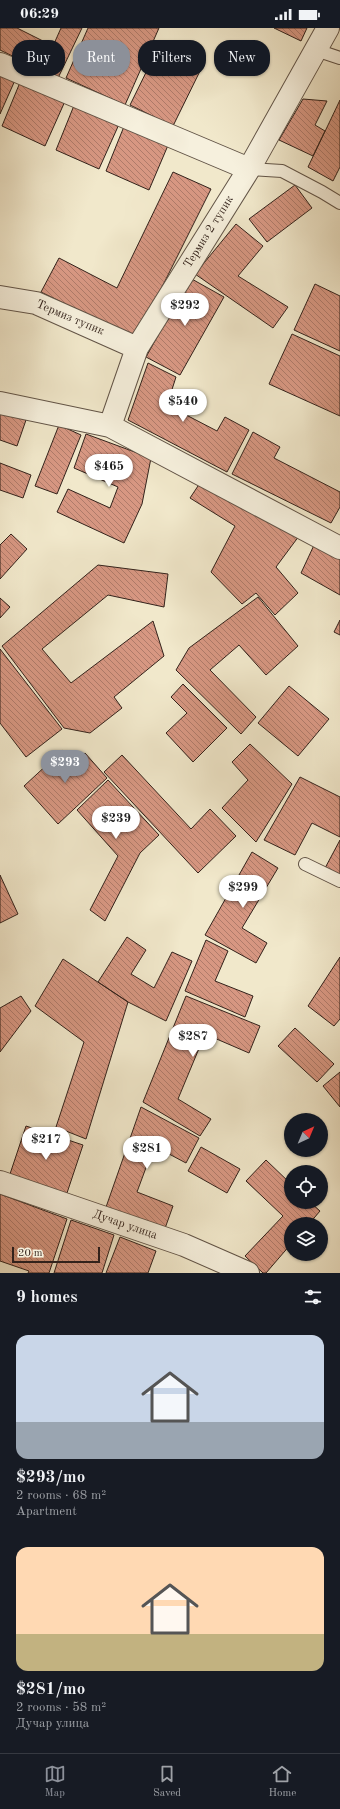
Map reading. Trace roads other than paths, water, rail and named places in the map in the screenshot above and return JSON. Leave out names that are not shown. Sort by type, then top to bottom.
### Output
[{"type":"street","name":"Термиз 2 тупик","points":[[110,426],[137,348],[249,169],[328,28]]},
{"type":"street","points":[[0,64],[249,169]]},
{"type":"street","name":"Термиз тупик","points":[[0,297],[36,303],[137,348]]},
{"type":"street","points":[[0,403],[110,426],[340,548]]},
{"type":"street","name":"Дучар улица","points":[[0,1182],[184,1245],[248,1273]]},
{"type":"lane","points":[[316,50],[340,58]]},
{"type":"lane","points":[[249,169],[282,171],[340,203]]},
{"type":"lane","points":[[305,864],[340,881]]}]
